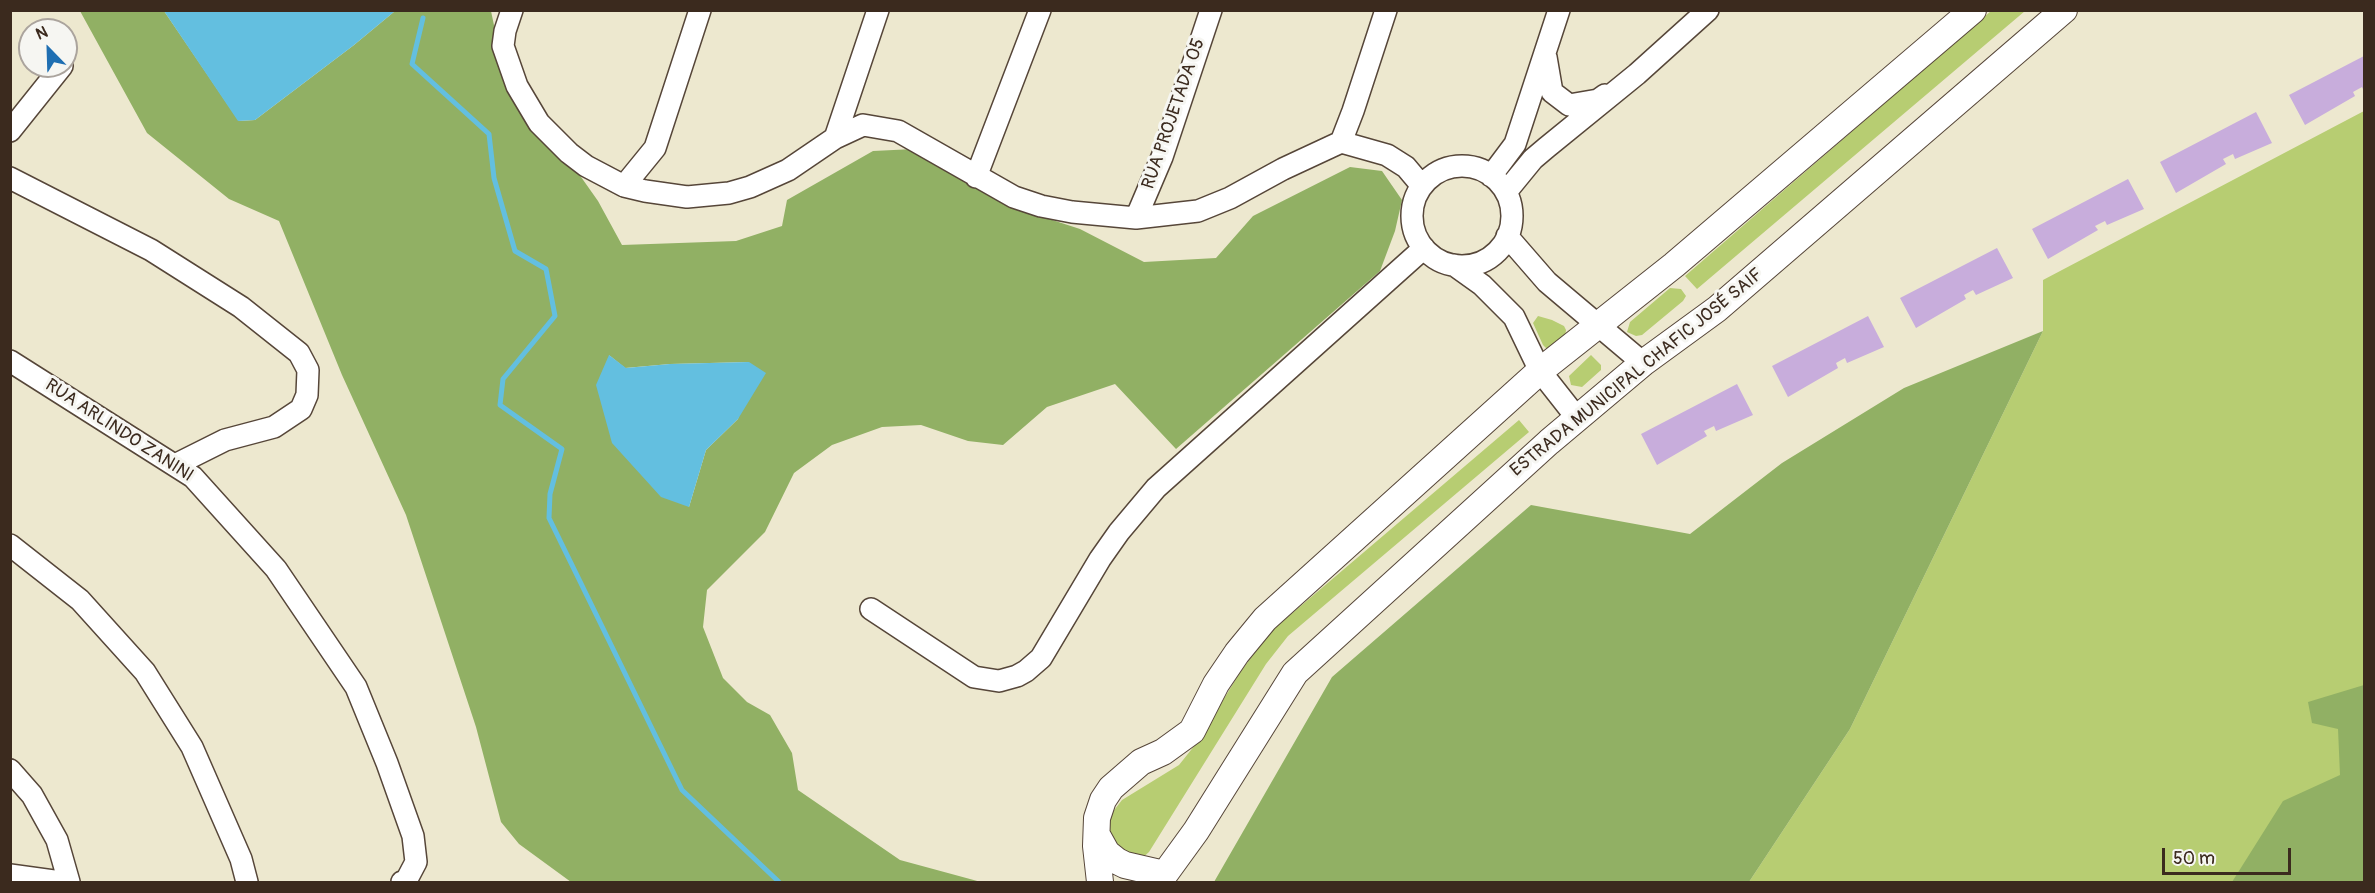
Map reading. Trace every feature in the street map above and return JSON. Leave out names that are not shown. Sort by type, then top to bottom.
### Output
[{"type":"street","points":[[512,10],[503,46],[509,67],[527,105],[539,123],[569,153],[605,177],[624,186],[655,193],[687,197],[729,193],[770,179],[835,138],[863,126],[898,130],[1014,197],[1041,206],[1072,212],[1136,218],[1198,211],[1230,198],[1283,169],[1341,142],[1386,155],[1406,167],[1422,186]]},
{"type":"street","points":[[624,186],[655,148],[700,10]]},
{"type":"street","points":[[835,138],[878,10]]},
{"type":"street","points":[[976,177],[1040,10]]},
{"type":"street","name":"RUA PROJETADA 05","points":[[1136,218],[1162,157],[1211,10]]},
{"type":"street","points":[[1341,142],[1386,10]]},
{"type":"street","points":[[1491,176],[1515,144],[1559,10]]},
{"type":"street","points":[[1506,192],[1533,159],[1637,74],[1708,10]]},
{"type":"street","points":[[1100,882],[1097,818],[1103,800],[1112,788],[1141,762],[1163,752],[1192,731],[1216,684],[1236,653],[1265,619],[1540,371],[1674,265],[1973,10]]},
{"type":"street","name":"ESTRADA MUNICIPAL CHAFIC JOSÉ SAIF","points":[[1161,878],[1196,831],[1295,673],[1577,418],[1643,363],[1717,309],[2064,10]]},
{"type":"street","points":[[1545,54],[1552,92],[1569,105],[1598,100],[1637,74]]},
{"type":"street","points":[[10,131],[53,78]]},
{"type":"street","points":[[1455,265],[1467,265],[1491,256],[1508,236],[1512,214],[1506,192],[1491,176],[1471,167],[1449,168],[1438,172],[1422,186],[1414,201],[1412,218],[1415,234],[1424,248],[1437,259],[1455,265],[1482,285],[1514,317],[1540,371],[1577,418]]},
{"type":"street","points":[[10,178],[152,250],[241,307],[299,353],[308,370],[307,395],[301,409],[274,427],[225,440],[176,465]]},
{"type":"street","points":[[1508,236],[1547,282],[1643,363]]},
{"type":"street","points":[[871,609],[974,676],[999,681],[1026,671],[1047,650],[1051,638],[1100,559],[1155,488],[1424,248]]},
{"type":"street","name":"RUA ARLINDO ZANINI","points":[[10,361],[193,477],[276,568],[356,687],[413,836],[416,862],[404,882]]},
{"type":"street","points":[[10,545],[80,600],[145,672],[192,747],[241,859],[247,882]]},
{"type":"street","points":[[10,770],[32,795],[57,840],[69,882]]},
{"type":"street","points":[[1097,835],[1107,854],[1117,861],[1161,878]]},
{"type":"street","points":[[10,875],[61,882]]},
{"type":"green space","points":[[80,11],[164,11],[239,121],[255,120],[395,11],[491,11],[495,30],[622,245],[736,241],[782,226],[787,200],[873,151],[914,149],[1003,204],[1080,229],[1144,262],[1216,258],[1253,216],[1350,167],[1382,171],[1402,200],[1395,231],[1380,271],[1176,449],[1115,384],[1047,407],[1003,445],[968,441],[921,425],[882,427],[832,445],[794,473],[765,532],[707,590],[703,627],[723,678],[747,702],[770,715],[792,753],[798,790],[900,860],[981,882],[571,882],[519,844],[501,822],[476,727],[406,515],[342,375],[279,221],[229,199],[147,133]],"holes":[[[609,355],[625,368],[670,364],[749,362],[738,419],[706,450],[689,507]]]},
{"type":"green space","points":[[1991,11],[2025,11],[1697,289],[1685,276]]},
{"type":"green space","points":[[2364,111],[2364,882],[1749,882],[1850,729],[2043,331],[2043,280]]},
{"type":"green space","points":[[1670,288],[1681,289],[1686,296],[1683,301],[1642,335],[1636,336],[1627,332],[1630,322]]},
{"type":"green space","points":[[1538,316],[1564,326],[1566,330],[1565,338],[1548,350],[1543,345],[1533,323]]},
{"type":"green space","points":[[2043,331],[1850,729],[1749,882],[1214,882],[1332,677],[1531,505],[1690,534],[1782,463],[1904,388]]},
{"type":"green space","points":[[1591,355],[1601,365],[1601,370],[1582,387],[1571,385],[1569,376]]},
{"type":"green space","points":[[1519,420],[1529,432],[1288,636],[1266,664],[1149,852],[1140,860],[1104,839],[1108,818],[1122,800],[1179,765],[1207,730],[1239,674],[1269,633]]},
{"type":"green space","points":[[2364,685],[2364,882],[2232,882],[2283,801],[2340,775],[2338,729],[2312,723],[2308,702]]},
{"type":"water","points":[[164,11],[395,11],[255,120],[238,121]]},
{"type":"water","points":[[609,355],[626,368],[670,364],[749,362],[766,373],[738,419],[706,450],[689,507],[661,497],[612,443],[596,385]]},
{"type":"building","points":[[2364,56],[2364,91],[2362,87],[2353,92],[2355,96],[2305,125],[2289,95]]},
{"type":"building","points":[[2256,112],[2272,143],[2235,159],[2233,154],[2223,159],[2226,164],[2176,193],[2160,162]]},
{"type":"building","points":[[2128,179],[2144,209],[2107,225],[2105,221],[2095,226],[2098,230],[2048,259],[2032,229]]},
{"type":"building","points":[[1997,248],[2013,278],[1976,295],[1973,290],[1964,295],[1966,299],[1916,328],[1900,298]]},
{"type":"building","points":[[1868,316],[1884,347],[1847,363],[1845,358],[1836,363],[1838,368],[1788,397],[1772,366]]},
{"type":"building","points":[[1737,384],[1753,415],[1716,431],[1714,426],[1704,431],[1707,436],[1657,465],[1641,434]]},
{"type":"waterway","points":[[423,18],[412,64],[489,134],[494,178],[515,251],[546,269],[555,316],[503,379],[500,405],[562,449],[550,494],[549,518],[682,790],[779,882]]}]
